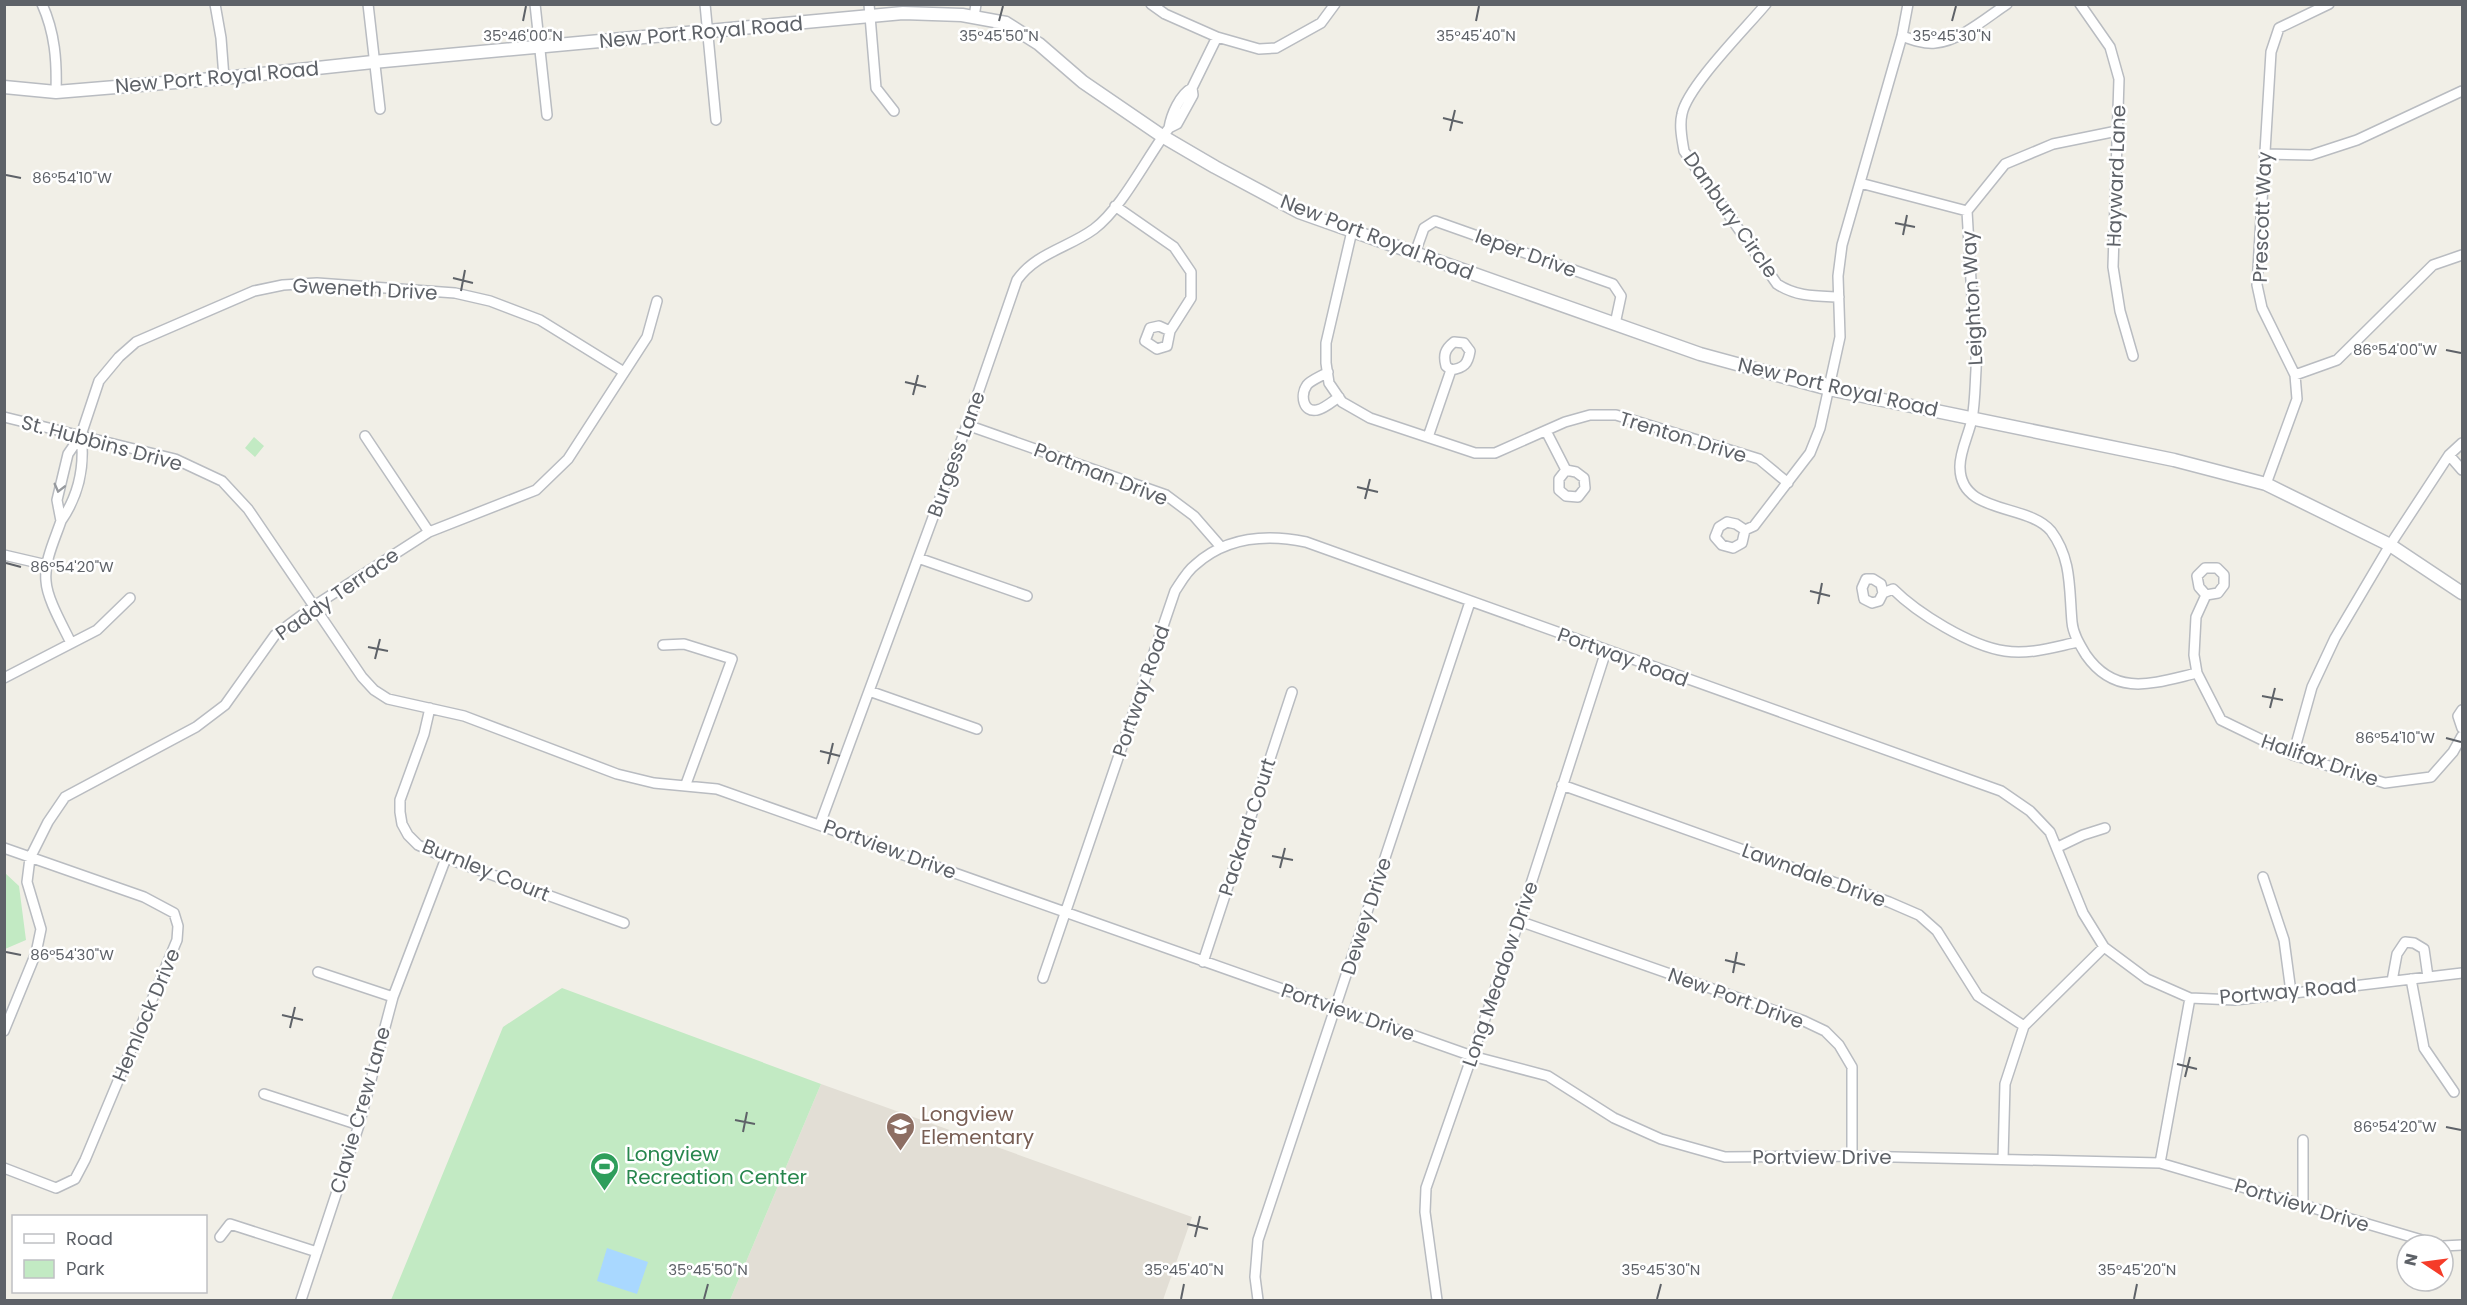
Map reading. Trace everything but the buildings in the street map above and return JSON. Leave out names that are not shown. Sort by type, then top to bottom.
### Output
[{"type":"street","points":[[42,4],[54,39],[57,56],[57,92]]},
{"type":"street","points":[[215,4],[221,38],[224,78]]},
{"type":"street","points":[[368,4],[380,109]]},
{"type":"street","points":[[535,4],[547,116]]},
{"type":"street","points":[[705,4],[716,120]]},
{"type":"street","points":[[1151,4],[1165,14],[1217,37],[1259,49],[1276,48],[1321,23],[1335,4]]},
{"type":"street","name":"Danbury Circle","points":[[1766,4],[1692,91],[1682,113],[1681,131],[1684,151],[1777,284],[1801,296],[1839,297]]},
{"type":"street","points":[[1745,530],[1754,526],[1788,483],[1810,453],[1820,428],[1840,337],[1838,276],[1842,244],[1902,36],[1908,4]]},
{"type":"street","points":[[1902,36],[1921,42],[1936,43],[1956,36],[2007,4]]},
{"type":"street","name":"Hayward Lane","points":[[2080,4],[2110,47],[2119,79],[2113,267],[2120,311],[2133,356]]},
{"type":"street","name":"Prescott Way","points":[[2266,484],[2297,399],[2295,375],[2262,308],[2257,285],[2271,52],[2279,28],[2329,4]]},
{"type":"street","points":[[870,10],[876,88],[894,111]]},
{"type":"street","name":"New Port Royal Road","points":[[4,87],[57,92],[224,78],[707,31],[870,10],[962,15],[975,11],[1006,23],[1039,44],[1083,82],[1166,132],[1215,168],[1299,212],[1700,354],[1829,389],[2175,460],[2266,484],[2390,545],[2463,593]]},
{"type":"street","name":"Burgess Lane","points":[[820,824],[967,425],[1017,280],[1025,268],[1035,260],[1094,228],[1115,206],[1166,132],[1170,120],[1186,91],[1192,88],[1217,37]]},
{"type":"street","points":[[2264,154],[2311,155],[2348,143],[2462,91]]},
{"type":"street","name":"Leighton Way","points":[[2117,131],[2053,144],[2005,164],[1967,211],[1976,367],[1972,418],[1959,467],[1963,484],[1978,500],[2034,519],[2049,530],[2063,551],[2069,568],[2072,626],[2078,642],[2094,667],[2112,680],[2131,685],[2157,683],[2197,674]]},
{"type":"street","points":[[1860,183],[1967,211]]},
{"type":"street","points":[[1115,206],[1174,247],[1191,272],[1191,298],[1170,331]]},
{"type":"street","name":"Ieper Drive","points":[[1415,253],[1424,228],[1436,221],[1613,284],[1621,296],[1615,324]]},
{"type":"street","points":[[1328,372],[1307,384],[1302,395],[1305,405],[1311,410],[1318,410],[1339,398],[1329,383],[1326,343],[1352,231]]},
{"type":"street","points":[[2295,375],[2337,360],[2433,265],[2463,255]]},
{"type":"street","name":"Gweneth Drive","points":[[81,435],[99,381],[119,357],[136,342],[254,291],[283,285],[317,283],[455,293],[490,301],[540,320],[624,372]]},
{"type":"street","name":"Paddy Terrace","points":[[4,1031],[36,953],[41,929],[27,882],[30,858],[48,822],[65,797],[196,726],[225,705],[275,635],[314,606],[429,532],[536,490],[568,459],[624,372],[646,337],[657,301]]},
{"type":"street","points":[[1428,438],[1451,370]]},
{"type":"street","name":"Trenton Drive","points":[[1339,398],[1370,418],[1475,453],[1495,453],[1546,430],[1590,415],[1616,415],[1759,459],[1788,483]]},
{"type":"street","name":"St. Hubbins Drive","points":[[4,417],[175,459],[222,481],[248,509],[314,606]]},
{"type":"street","name":"Portman Drive","points":[[967,425],[1166,495],[1194,516],[1221,547]]},
{"type":"street","points":[[1546,430],[1566,470]]},
{"type":"street","points":[[61,520],[57,500],[59,488],[68,454],[81,435]]},
{"type":"street","points":[[71,643],[45,582],[47,565],[61,520],[72,504],[84,457],[81,435]]},
{"type":"street","points":[[365,436],[429,532]]},
{"type":"street","points":[[2293,754],[2317,677],[2335,638],[2390,545],[2449,455],[2463,442]]},
{"type":"street","points":[[2449,455],[2463,470]]},
{"type":"street","name":"Portway Road","points":[[1043,978],[1175,591],[1194,565],[1221,547],[1247,540],[1280,537],[1306,542],[2001,791],[2030,811],[2050,832],[2083,912],[2104,947],[2147,979],[2190,998],[2235,1000],[2463,973]]},
{"type":"street","points":[[4,555],[47,565]]},
{"type":"street","points":[[918,558],[1026,596]]},
{"type":"street","points":[[1883,593],[1893,589],[1935,620],[1977,642],[2004,651],[2037,651],[2078,642]]},
{"type":"street","name":"Halifax Drive","points":[[2206,595],[2196,617],[2194,655],[2197,674],[2221,720],[2293,754],[2385,783],[2431,777],[2453,752],[2463,736]]},
{"type":"street","points":[[4,678],[97,630],[130,598]]},
{"type":"street","name":"Dewey Drive","points":[[1257,1300],[1255,1277],[1258,1240],[1470,602]]},
{"type":"street","name":"Portview Drive","points":[[314,606],[362,677],[374,690],[388,699],[464,716],[617,774],[654,783],[686,784],[717,789],[820,824],[1065,914],[1472,1056],[1548,1076],[1624,1122],[1660,1139],[1725,1157],[1852,1156],[2160,1163],[2396,1233]]},
{"type":"street","points":[[663,645],[684,644],[732,659],[686,784]]},
{"type":"street","name":"Long Meadow Drive","points":[[1437,1300],[1425,1212],[1426,1188],[1519,921],[1606,651]]},
{"type":"street","points":[[869,691],[977,729]]},
{"type":"street","name":"Packard Court","points":[[1203,962],[1292,692]]},
{"type":"street","name":"Burnley Court","points":[[430,708],[424,734],[400,800],[402,824],[413,840],[418,845],[446,858],[624,923]]},
{"type":"street","points":[[2463,710],[2458,716],[2463,728]]},
{"type":"street","name":"Lawndale Drive","points":[[1562,785],[1889,902],[1919,915],[1937,931],[1978,996],[2024,1026]]},
{"type":"street","points":[[2058,847],[2105,828]]},
{"type":"street","name":"Hemlock Drive","points":[[4,848],[144,897],[174,913],[178,926],[177,939],[75,1179],[56,1188],[4,1168]]},
{"type":"street","name":"Clavie Crew Lane","points":[[301,1300],[358,1125],[393,997],[446,858]]},
{"type":"street","points":[[2264,877],[2284,940],[2291,992]]},
{"type":"street","name":"New Port Drive","points":[[1519,921],[1804,1021],[1825,1031],[1839,1045],[1852,1067],[1852,1156]]},
{"type":"street","points":[[2392,981],[2397,954],[2405,942],[2414,943],[2424,950],[2428,977]]},
{"type":"street","points":[[2003,1159],[2005,1084],[2024,1026],[2104,947]]},
{"type":"street","points":[[318,972],[393,997]]},
{"type":"street","points":[[2411,979],[2424,1048],[2454,1092]]},
{"type":"street","points":[[2160,1163],[2190,998]]},
{"type":"street","points":[[264,1094],[358,1125]]},
{"type":"street","points":[[2303,1140],[2303,1206]]},
{"type":"street","points":[[220,1237],[230,1224],[317,1252]]},
{"type":"shaded area","name":"Longview Elementary","points":[[821,1084],[1192,1217],[1163,1300],[730,1300]]},
{"type":"green space","points":[[254,437],[264,446],[255,457],[245,448]]},
{"type":"green space","points":[[5,873],[19,886],[26,940],[5,949]]},
{"type":"green space","name":"Longview Recreation Center","points":[[562,988],[821,1084],[730,1300],[391,1300],[503,1027]]},
{"type":"water","points":[[607,1248],[648,1262],[637,1294],[597,1281]]},
{"type":"place","name":"Longview Elementary","points":[[900,1152]]},
{"type":"place","name":"Longview Recreation Center","points":[[605,1192]]}]
